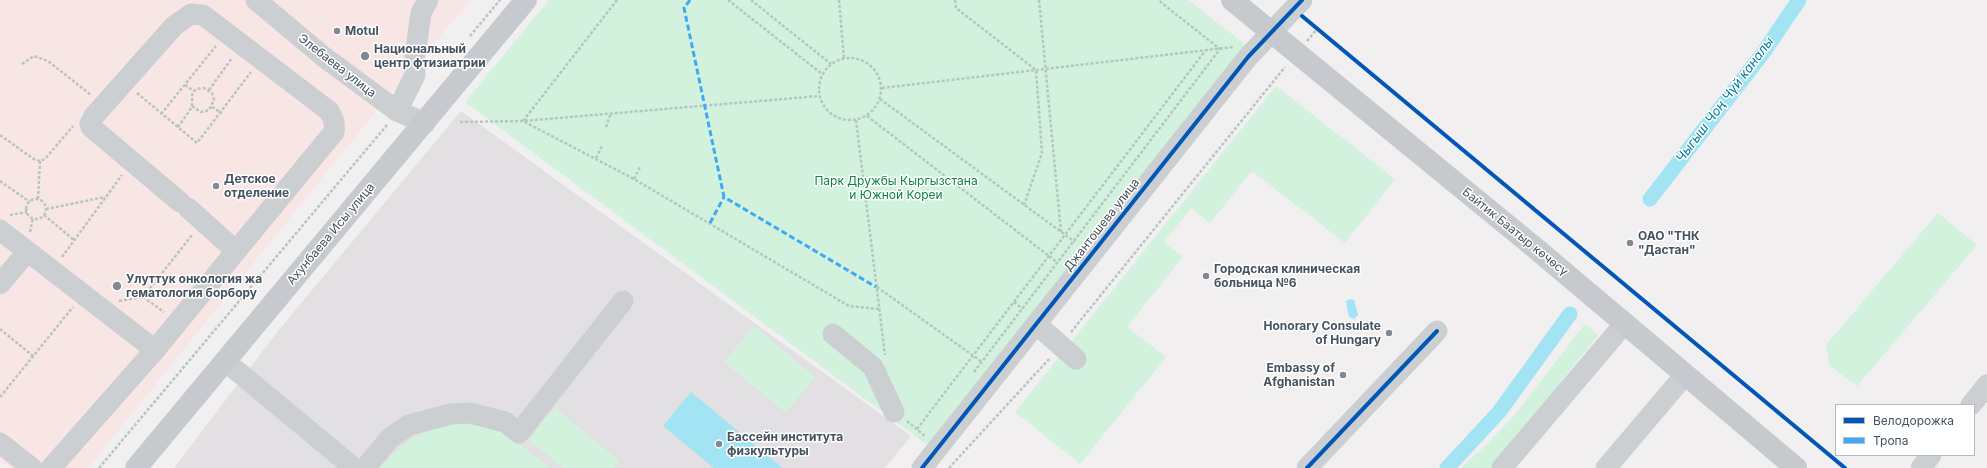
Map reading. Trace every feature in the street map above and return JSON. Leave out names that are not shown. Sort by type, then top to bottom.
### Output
[{"type":"main road","name":"Байтик Баатыр көчөсү","points":[[1232,0],[1625,323],[1796,468]]},
{"type":"main road","name":"Ахунбаева Исы улица","points":[[136,468],[224,361],[425,123],[514,3]]},
{"type":"street","name":"Элебаева улица","points":[[256,0],[324,57],[397,111],[425,123]]},
{"type":"street","points":[[397,111],[415,75],[415,56],[421,13],[428,0]]},
{"type":"street","name":"Джантошева улица","points":[[922,468],[931,437],[1036,324],[1248,58],[1302,0]]},
{"type":"street","points":[[51,468],[155,350],[334,132],[334,119],[329,111],[233,39],[203,15],[197,7],[174,26],[99,110],[90,124],[91,127],[132,160],[236,251]]},
{"type":"street","points":[[3,223],[27,252],[155,350]]},
{"type":"street","points":[[0,284],[27,252]]},
{"type":"street","points":[[365,468],[390,438],[409,425],[451,414],[470,413],[504,422],[519,433],[623,301]]},
{"type":"street","points":[[1502,468],[1625,323]]},
{"type":"street","points":[[1036,324],[1068,352]]},
{"type":"street","points":[[1307,468],[1437,331]]},
{"type":"street","points":[[833,334],[873,367],[894,412]]},
{"type":"street","points":[[224,361],[354,468]]},
{"type":"street","points":[[1606,468],[1685,375]]},
{"type":"street","points":[[1972,404],[1987,384]]},
{"type":"street","points":[[0,443],[32,468]]},
{"type":"street","points":[[1921,468],[1930,456]]},
{"type":"path","points":[[523,121],[617,0]]},
{"type":"path","points":[[728,0],[822,74]]},
{"type":"path","points":[[751,0],[831,64]]},
{"type":"path","points":[[839,0],[844,58]]},
{"type":"path","points":[[955,0],[956,8],[1036,70],[1042,153],[1024,205]]},
{"type":"path","points":[[1039,0],[1061,232]]},
{"type":"path","points":[[1158,0],[1220,49]]},
{"type":"path","points":[[465,42],[514,3]]},
{"type":"path","points":[[1312,25],[1323,34]]},
{"type":"path","points":[[1306,42],[1317,29]]},
{"type":"path","points":[[161,114],[185,85],[233,39]]},
{"type":"path","points":[[209,90],[233,39]]},
{"type":"path","points":[[882,88],[1236,47]]},
{"type":"path","points":[[972,374],[1220,49]]},
{"type":"path","points":[[917,429],[1205,51]]},
{"type":"path","points":[[22,64],[34,56],[48,61],[99,110]]},
{"type":"path","points":[[844,58],[860,59],[874,67],[880,76],[882,88],[880,99],[875,108],[867,116],[856,120],[845,120],[833,116],[825,108],[819,96],[819,85],[822,74],[831,64],[844,58]]},
{"type":"path","points":[[124,82],[197,144],[222,113],[260,59]]},
{"type":"path","points":[[949,468],[1068,352],[1286,67]]},
{"type":"path","points":[[185,85],[194,91]]},
{"type":"path","points":[[178,127],[192,106],[191,95],[194,91],[199,88],[209,90]]},
{"type":"path","points":[[192,106],[201,112],[212,107],[214,100],[209,90]]},
{"type":"path","points":[[460,122],[523,121],[819,96]]},
{"type":"path","points":[[880,99],[1091,254]]},
{"type":"path","points":[[212,107],[222,113]]},
{"type":"path","points":[[0,135],[34,160],[40,161],[45,159],[84,114],[99,110]]},
{"type":"path","points":[[100,468],[397,111]]},
{"type":"path","points":[[606,127],[611,113]]},
{"type":"path","points":[[867,116],[1049,257],[1075,275]]},
{"type":"path","points":[[856,120],[886,359]]},
{"type":"path","points":[[523,121],[634,178],[849,306],[879,309]]},
{"type":"path","points":[[596,158],[602,146]]},
{"type":"path","points":[[52,271],[132,160]]},
{"type":"path","points":[[38,200],[40,161]]},
{"type":"path","points":[[634,178],[640,167]]},
{"type":"path","points":[[0,181],[30,202],[38,200],[45,204],[46,209],[41,218],[33,218],[27,212]]},
{"type":"path","points":[[46,209],[106,197]]},
{"type":"path","points":[[3,223],[27,212],[30,202]]},
{"type":"path","points":[[143,297],[190,210]]},
{"type":"path","points":[[44,215],[74,240]]},
{"type":"path","points":[[876,287],[982,362]]},
{"type":"path","points":[[0,397],[34,356],[90,299],[143,297],[177,323]]},
{"type":"path","points":[[0,329],[34,356]]},
{"type":"path","points":[[894,412],[917,429],[931,437]]},
{"type":"shaded area","name":"Улуттук онкология жа гематология борбору","points":[[0,0],[471,0],[376,111],[88,468],[10,468],[0,461]]},
{"type":"shaded area","points":[[461,111],[911,436],[885,468],[174,468],[278,331]]},
{"type":"green space","name":"Парк Дружбы Кыргызстана и Южной Кореи","points":[[549,0],[1188,0],[1246,45],[930,447],[465,102]]},
{"type":"green space","points":[[1276,86],[1395,179],[1345,243],[1252,171],[1210,223],[1191,208],[1164,242],[1183,257],[1127,327],[1166,357],[1080,464],[1015,412]]},
{"type":"green space","points":[[1938,213],[1977,245],[1857,386],[1830,366],[1826,345]]},
{"type":"green space","points":[[1585,324],[1598,335],[1493,468],[1461,468],[1513,417]]},
{"type":"green space","points":[[754,326],[815,377],[786,413],[724,362]]},
{"type":"green space","points":[[555,408],[620,461],[614,468],[563,468],[529,440]]},
{"type":"green space","points":[[472,418],[499,428],[550,468],[381,468],[400,447],[410,440],[433,429]]},
{"type":"water","points":[[1350,299],[1354,300],[1358,315],[1354,319],[1349,317],[1346,301]]},
{"type":"water","name":"Бассейн института физкультуры","points":[[691,392],[782,468],[714,468],[663,426]]},
{"type":"waterway","name":"Чыгыш Чоң Чүй каналы","points":[[1650,199],[1763,53],[1799,0]]},
{"type":"waterway","name":"Чыгыш Чоң Чүй каналы","points":[[1447,468],[1499,412],[1570,314]]},
{"type":"marked path","points":[[690,0],[684,8],[724,197],[876,287]]},
{"type":"marked path","points":[[710,223],[724,197]]},
{"type":"cycle path","points":[[922,468],[1248,57],[1302,0]]},
{"type":"cycle path","points":[[1302,16],[1845,468]]},
{"type":"cycle path","points":[[1307,468],[1437,331]]},
{"type":"place","name":"Motul","points":[[337,31]]},
{"type":"place","name":"Национальный центр фтизиатрии","points":[[365,56]]},
{"type":"place","name":"Детское отделение","points":[[216,186]]},
{"type":"place","name":"ОАО \"ТНК \"Дастан\"","points":[[1630,243]]},
{"type":"place","name":"Городская клиническая больница №6","points":[[1206,276]]},
{"type":"place","name":"Улуттук онкология жа гематология борбору","points":[[117,286]]},
{"type":"place","name":"Honorary Consulate of Hungary","points":[[1389,333]]},
{"type":"place","name":"Embassy of Afghanistan","points":[[1343,375]]},
{"type":"place","name":"Бассейн института физкультуры","points":[[719,444]]}]
